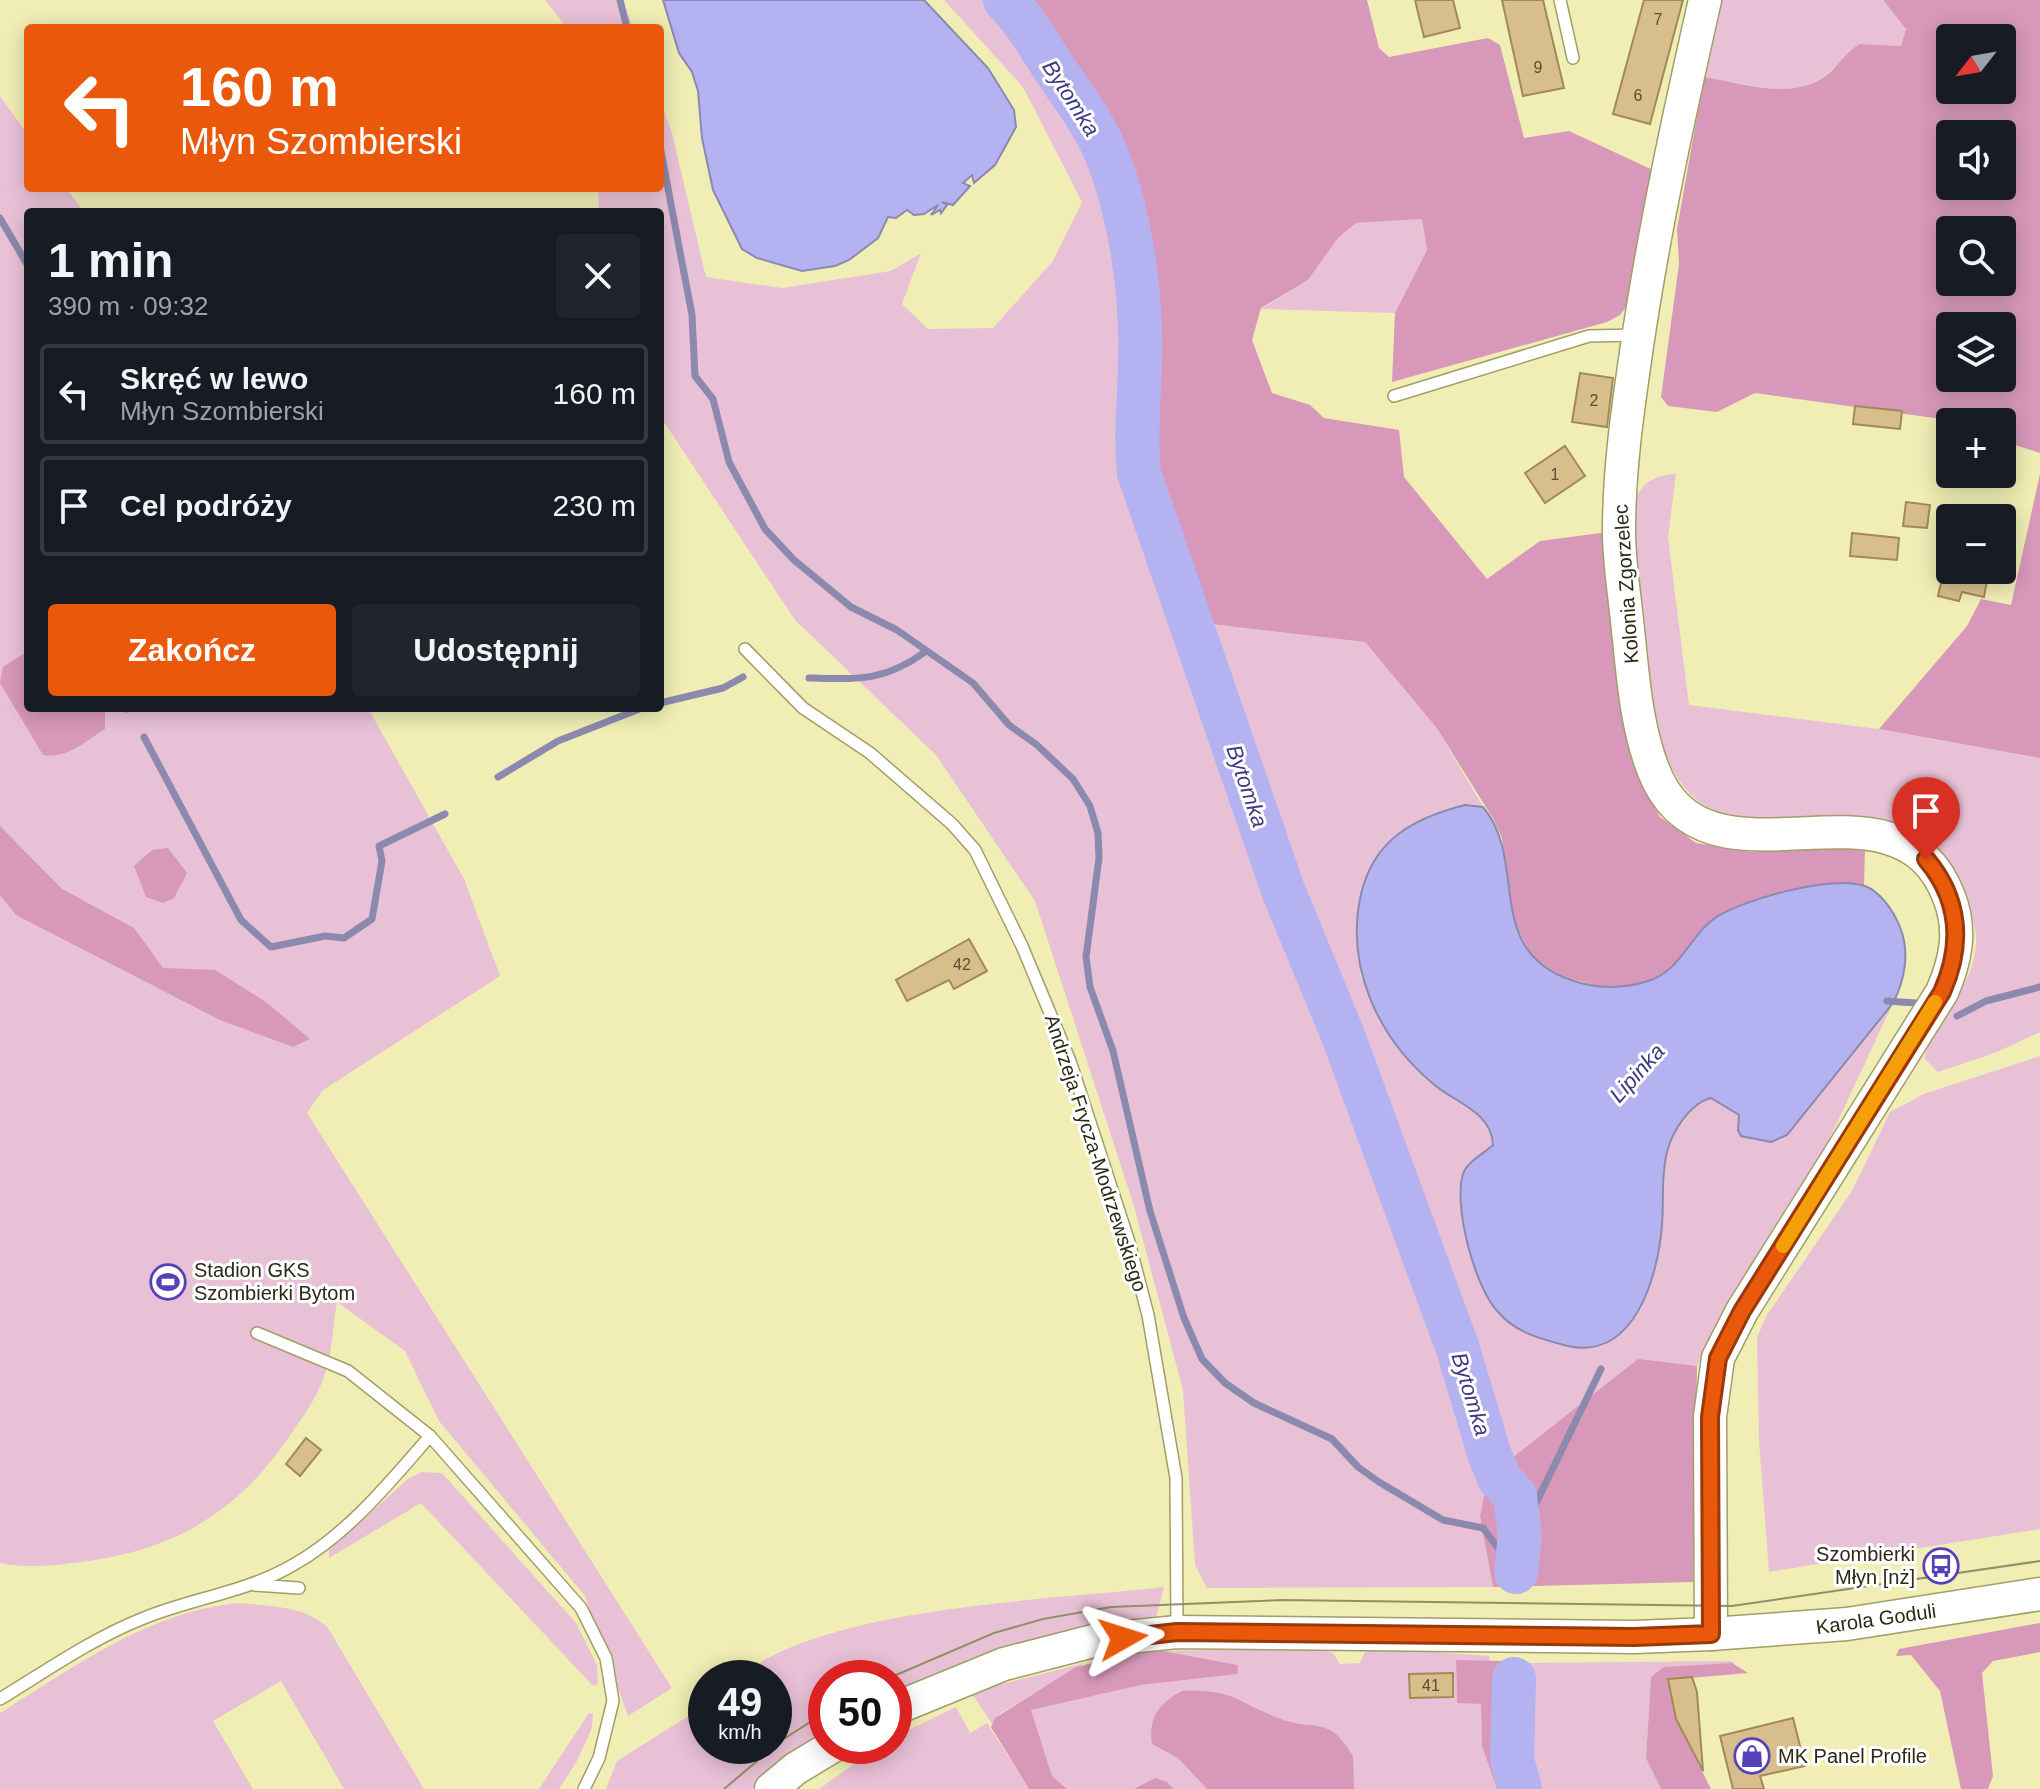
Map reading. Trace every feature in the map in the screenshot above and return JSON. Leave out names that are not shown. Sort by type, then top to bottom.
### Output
[{"type":"street","name":"Kolonia Zgorzelec","points":[[1705,0],[1653,236],[1622,450],[1619,533],[1635,697],[1653,770],[1669,798],[1687,815],[1709,829],[1741,836],[1847,830],[1878,835],[1910,847],[1926,859],[1944,884],[1953,908],[1957,934],[1951,971],[1942,992],[1742,1311],[1718,1358],[1710,1417],[1711,1634]]},
{"type":"street","name":"Karola Goduli","points":[[1711,1634],[1847,1624],[2040,1594]]},
{"type":"street","points":[[912,1702],[1004,1664],[1097,1640],[1177,1632],[1555,1636],[1711,1634]]},
{"type":"street","points":[[771,1789],[808,1761]]},
{"type":"lane","points":[[1560,0],[1573,58]]},
{"type":"lane","points":[[1394,396],[1589,336],[1639,335]]},
{"type":"lane","name":"Andrzeja Frycza-Modrzewskiego","points":[[745,649],[803,708],[870,753],[952,824],[975,850],[1022,946],[1070,1061],[1129,1242],[1148,1315],[1176,1478],[1177,1632]]},
{"type":"lane","points":[[257,1333],[348,1371],[430,1436],[581,1608],[606,1658],[613,1701],[599,1758],[591,1781],[584,1789]]},
{"type":"lane","points":[[0,1699],[140,1619],[195,1598],[254,1585],[294,1565],[321,1546],[385,1487],[430,1436]]},
{"type":"lane","points":[[254,1585],[299,1588]]},
{"type":"shaded area","points":[[545,0],[623,0],[632,24],[564,24]]},
{"type":"shaded area","points":[[944,0],[1024,0],[1031,6],[1102,113],[1129,174],[1152,273],[1157,326],[1152,446],[1166,501],[1211,624],[1365,642],[1436,727],[1483,807],[1465,805],[1360,974],[1382,1021],[1410,1063],[1435,1087],[1479,1115],[1491,1131],[1492,1144],[1459,1191],[1477,1276],[1601,1347],[1623,1332],[1662,1227],[1666,1154],[1673,1135],[1697,1104],[1711,1098],[1739,1115],[1738,1130],[1787,1135],[1893,1003],[1822,1155],[1755,1259],[1697,1366],[1638,1360],[1480,1517],[1493,1587],[1207,1588],[1195,1565],[1183,1390],[1133,1203],[1035,901],[936,755],[795,620],[664,422],[664,208],[599,208],[598,192],[664,192],[664,112],[672,133],[706,277],[782,288],[891,271],[921,253],[902,304],[928,329],[993,328],[1053,261],[1082,202],[1023,87]]},
{"type":"shaded area","points":[[1024,0],[1367,0],[1379,48],[1389,57],[1488,38],[1500,45],[1524,138],[1569,131],[1655,171],[1629,303],[1620,315],[1607,322],[1392,382],[1395,313],[1427,250],[1422,219],[1356,223],[1338,238],[1308,280],[1261,308],[1252,340],[1272,393],[1310,405],[1324,418],[1399,430],[1404,477],[1487,579],[1540,541],[1608,532],[1620,673],[1637,775],[1660,817],[1696,843],[1751,852],[1848,845],[1865,849],[1864,885],[1818,886],[1785,891],[1718,916],[1672,968],[1651,980],[1623,987],[1597,986],[1561,976],[1532,957],[1510,914],[1502,838],[1494,820],[1436,727],[1365,642],[1211,624],[1168,512],[1155,467],[1151,431],[1157,325],[1154,288],[1140,218],[1117,153],[1086,89],[1047,28]]},
{"type":"shaded area","points":[[1722,0],[1883,0],[1906,29],[1901,46],[1860,44],[1814,82],[1784,89],[1751,86],[1704,77]]},
{"type":"shaded area","points":[[1883,0],[2040,0],[2040,453],[2016,445],[2016,408],[1936,408],[1936,418],[1755,393],[1717,412],[1668,406],[1661,397],[1679,264],[1677,229],[1704,77],[1768,88],[1800,87],[1828,74],[1860,44],[1901,46],[1906,29]]},
{"type":"shaded area","points":[[0,96],[24,129],[24,192],[69,192],[81,208],[24,208],[24,712],[370,712],[464,879],[500,976],[323,1090],[307,1113],[672,1688],[628,1716],[585,1596],[439,1421],[405,1351],[337,1302],[329,1360],[312,1402],[268,1465],[221,1509],[168,1540],[107,1558],[54,1565],[0,1563]]},
{"type":"shaded area","points":[[1422,219],[1427,250],[1395,313],[1261,309],[1308,280],[1338,238],[1356,223]]},
{"type":"shaded area","points":[[1676,474],[1668,537],[1689,705],[1879,729],[2040,758],[2040,1032],[1997,1052],[1938,1072],[1924,1058],[1969,974],[1976,935],[1957,880],[1933,846],[1902,827],[1866,820],[1751,818],[1717,811],[1690,794],[1672,769],[1649,701],[1631,514],[1637,496],[1646,484],[1658,477]]},
{"type":"shaded area","points":[[2040,474],[2040,758],[1879,729],[1967,626],[1981,599],[2011,605]]},
{"type":"shaded area","points":[[24,654],[24,712],[105,712],[105,729],[68,752],[43,755],[0,683],[3,667]]},
{"type":"shaded area","points":[[0,826],[62,889],[134,928],[163,968],[215,970],[266,1002],[310,1039],[293,1047],[220,1020],[16,915],[0,895]]},
{"type":"shaded area","points":[[168,848],[187,873],[174,898],[163,903],[146,897],[134,866],[152,850]]},
{"type":"shaded area","points":[[2040,1056],[2040,1529],[1769,1572],[1759,1441],[1757,1337],[1767,1315],[1852,1191],[1890,1112],[1924,1094]]},
{"type":"shaded area","points":[[1638,1359],[1697,1366],[1693,1582],[1493,1587],[1480,1517],[1488,1477]]},
{"type":"shaded area","points":[[422,1472],[442,1473],[576,1623],[597,1665],[598,1684],[593,1686],[421,1503],[329,1558],[329,1550],[409,1478]]},
{"type":"shaded area","points":[[1164,1587],[1156,1618],[912,1690],[912,1660],[808,1660],[808,1747],[792,1759],[792,1660],[766,1660],[825,1635],[881,1621],[1003,1603]]},
{"type":"shaded area","points":[[237,1603],[297,1611],[319,1620],[328,1628],[424,1789],[344,1789],[281,1681],[213,1721],[253,1789],[0,1789],[0,1713],[84,1660],[142,1630],[204,1608]]},
{"type":"shaded area","points":[[2040,1623],[2040,1652],[1993,1661],[1982,1673],[1993,1776],[1988,1789],[1961,1789],[1940,1691],[1911,1655],[1896,1656],[1899,1649]]},
{"type":"shaded area","points":[[1318,1647],[1334,1654],[1340,1664],[1360,1663],[1366,1650],[1375,1648],[1489,1656],[1490,1661],[1456,1661],[1457,1702],[1481,1703],[1482,1746],[1497,1789],[1067,1789],[1052,1776],[1030,1710],[1141,1685],[1237,1674],[1237,1665],[1163,1651]]},
{"type":"shaded area","points":[[1163,1651],[1238,1665],[1237,1674],[1141,1685],[1031,1710],[1052,1776],[1067,1789],[1029,1789],[991,1727],[995,1718],[1076,1667],[1139,1652]]},
{"type":"shaded area","points":[[1456,1660],[1504,1661],[1504,1742],[1509,1774],[1515,1789],[1497,1789],[1482,1746],[1481,1704],[1457,1703]]},
{"type":"shaded area","points":[[1085,1663],[1001,1713],[992,1724],[971,1692]]},
{"type":"shaded area","points":[[1519,1663],[1736,1663],[1651,1677],[1646,1757],[1661,1789],[1527,1789],[1520,1754],[1524,1710]]},
{"type":"shaded area","points":[[1732,1663],[1748,1673],[1668,1680],[1676,1719],[1711,1789],[1661,1789],[1646,1758],[1651,1677],[1664,1667]]},
{"type":"shaded area","points":[[1182,1691],[1225,1694],[1281,1719],[1328,1729],[1336,1734],[1353,1756],[1354,1789],[1207,1789],[1178,1758],[1152,1744],[1152,1726],[1157,1712]]},
{"type":"shaded area","points":[[956,1707],[970,1733],[987,1723],[1029,1789],[819,1789],[854,1764],[912,1764],[912,1728]]},
{"type":"shaded area","points":[[589,1713],[593,1714],[592,1728],[578,1759],[559,1789],[539,1789]]},
{"type":"shaded area","points":[[688,1716],[688,1764],[785,1764],[752,1789],[606,1789],[617,1761]]},
{"type":"shaded area","points":[[1155,1778],[1167,1782],[1174,1789],[1134,1789]]},
{"type":"water","points":[[663,0],[924,0],[988,68],[1014,110],[1016,127],[995,165],[974,183],[972,175],[963,183],[970,186],[953,205],[942,202],[947,205],[941,213],[940,210],[931,215],[938,205],[924,214],[914,215],[907,210],[896,218],[888,217],[878,238],[849,260],[835,266],[802,271],[757,258],[742,249],[713,190],[702,138],[698,91],[692,72],[679,53]]},
{"type":"water","points":[[1465,805],[1483,807],[1496,829],[1504,852],[1516,926],[1526,947],[1544,966],[1580,983],[1610,987],[1660,976],[1718,916],[1749,902],[1812,886],[1850,883],[1871,889],[1891,909],[1903,936],[1905,966],[1893,1003],[1787,1135],[1771,1142],[1741,1136],[1738,1130],[1739,1115],[1711,1098],[1696,1106],[1683,1119],[1669,1144],[1665,1161],[1660,1246],[1648,1290],[1626,1328],[1610,1341],[1591,1347],[1568,1346],[1530,1334],[1505,1319],[1489,1300],[1468,1246],[1461,1188],[1468,1166],[1493,1145],[1491,1133],[1479,1115],[1432,1083],[1395,1044],[1381,1022],[1362,973],[1357,921],[1361,894],[1376,859],[1386,845],[1413,824]]},
{"type":"building","points":[[1415,0],[1453,0],[1460,28],[1424,37]]},
{"type":"building","points":[[1502,0],[1543,0],[1564,88],[1523,96]]},
{"type":"building","points":[[1644,0],[1683,0],[1650,124],[1613,114]]},
{"type":"building","points":[[1580,373],[1613,378],[1607,427],[1572,422]]},
{"type":"building","points":[[1855,406],[1902,411],[1900,429],[1853,424]]},
{"type":"building","points":[[1565,446],[1585,476],[1545,503],[1525,473]]},
{"type":"building","points":[[1906,502],[1930,505],[1927,528],[1903,526]]},
{"type":"building","points":[[1852,533],[1899,538],[1897,560],[1850,556]]},
{"type":"building","points":[[1941,584],[1986,584],[1984,597],[1962,592],[1959,601],[1938,596]]},
{"type":"building","points":[[969,939],[987,971],[954,989],[949,980],[907,1001],[896,980]]},
{"type":"building","points":[[306,1438],[321,1450],[300,1476],[286,1464]]},
{"type":"building","points":[[1453,1673],[1453,1697],[1410,1698],[1409,1674]]},
{"type":"building","points":[[1692,1677],[1697,1692],[1703,1771],[1676,1719],[1668,1679]]},
{"type":"building","points":[[1793,1718],[1805,1766],[1760,1776],[1764,1789],[1733,1789],[1720,1736]]},
{"type":"waterway","points":[[620,0],[626,24]]},
{"type":"waterway","name":"Bytomka","points":[[1005,0],[1030,31],[1090,122],[1118,186],[1130,235],[1139,310],[1139,473],[1283,890],[1342,1033],[1458,1349],[1489,1453],[1499,1478],[1515,1496],[1520,1536],[1516,1572]]},
{"type":"waterway","points":[[664,167],[692,315],[695,376],[713,399],[729,462],[765,529],[794,560],[851,607],[897,630],[973,683],[1009,725],[1037,745],[1073,779],[1090,806],[1098,833],[1099,858],[1086,957],[1090,987],[1113,1051],[1150,1211],[1184,1318],[1202,1359],[1225,1383],[1254,1403],[1332,1439],[1358,1467],[1379,1482],[1443,1520],[1483,1528],[1516,1572]]},
{"type":"waterway","points":[[0,218],[24,259]]},
{"type":"waterway","points":[[809,678],[870,677],[896,669],[925,652]]},
{"type":"waterway","points":[[664,702],[723,688],[743,677]]},
{"type":"waterway","points":[[498,777],[558,741],[632,712]]},
{"type":"waterway","points":[[144,737],[241,920],[271,947],[325,936],[344,938],[372,919],[382,861],[379,846],[445,814]]},
{"type":"waterway","name":"Lipinka","points":[[1957,1016],[1986,1001],[2040,987]]},
{"type":"waterway","name":"Lipinka","points":[[1887,1001],[1916,1003]]},
{"type":"waterway","name":"Lipinka","points":[[1520,1536],[1601,1369]]},
{"type":"waterway","name":"Bytomka","points":[[1514,1679],[1512,1760],[1520,1789]]},
{"type":"tram line","points":[[912,1668],[994,1633],[1043,1619],[1111,1607],[1282,1600],[1732,1606],[2040,1561]]},
{"type":"tram line","points":[[724,1789],[782,1740],[808,1723]]},
{"type":"slow traffic","points":[[1783,1246],[1935,1002]]},
{"type":"place","name":"Stadion GKS Szombierki Bytom","points":[[168,1282]]},
{"type":"place","name":"Szombierki Młyn [nż]","points":[[1941,1566]]},
{"type":"place","name":"MK Panel Profile","points":[[1752,1756]]},
{"type":"route","points":[[1123,1638],[1177,1632],[1634,1637],[1711,1634],[1710,1417],[1718,1358],[1742,1311],[1942,992],[1951,971],[1957,934],[1953,908],[1944,884],[1926,859]]}]
